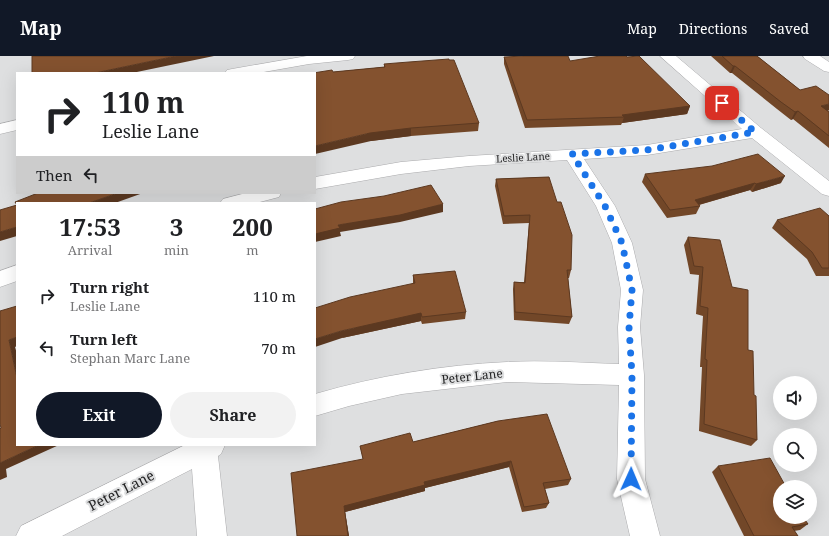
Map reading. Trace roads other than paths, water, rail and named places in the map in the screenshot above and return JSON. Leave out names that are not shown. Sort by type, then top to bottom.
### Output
[{"type":"street","points":[[238,72],[348,56]]},
{"type":"street","points":[[667,56],[755,132],[829,190]]},
{"type":"street","points":[[810,56],[829,68]]},
{"type":"street","points":[[0,129],[16,125]]},
{"type":"street","name":"Leslie Lane","points":[[316,183],[409,167],[469,161],[647,150],[755,132]]},
{"type":"street","points":[[572,154],[605,206],[622,243],[632,290],[629,327],[632,375],[631,479],[645,536]]},
{"type":"street","points":[[234,202],[268,194]]},
{"type":"street","points":[[0,279],[16,273]]},
{"type":"street","name":"Peter Lane","points":[[316,405],[349,395],[402,383],[507,372],[632,375]]},
{"type":"street","points":[[208,447],[212,536]]},
{"type":"street","name":"Peter Lane","points":[[31,536],[208,447]]}]
